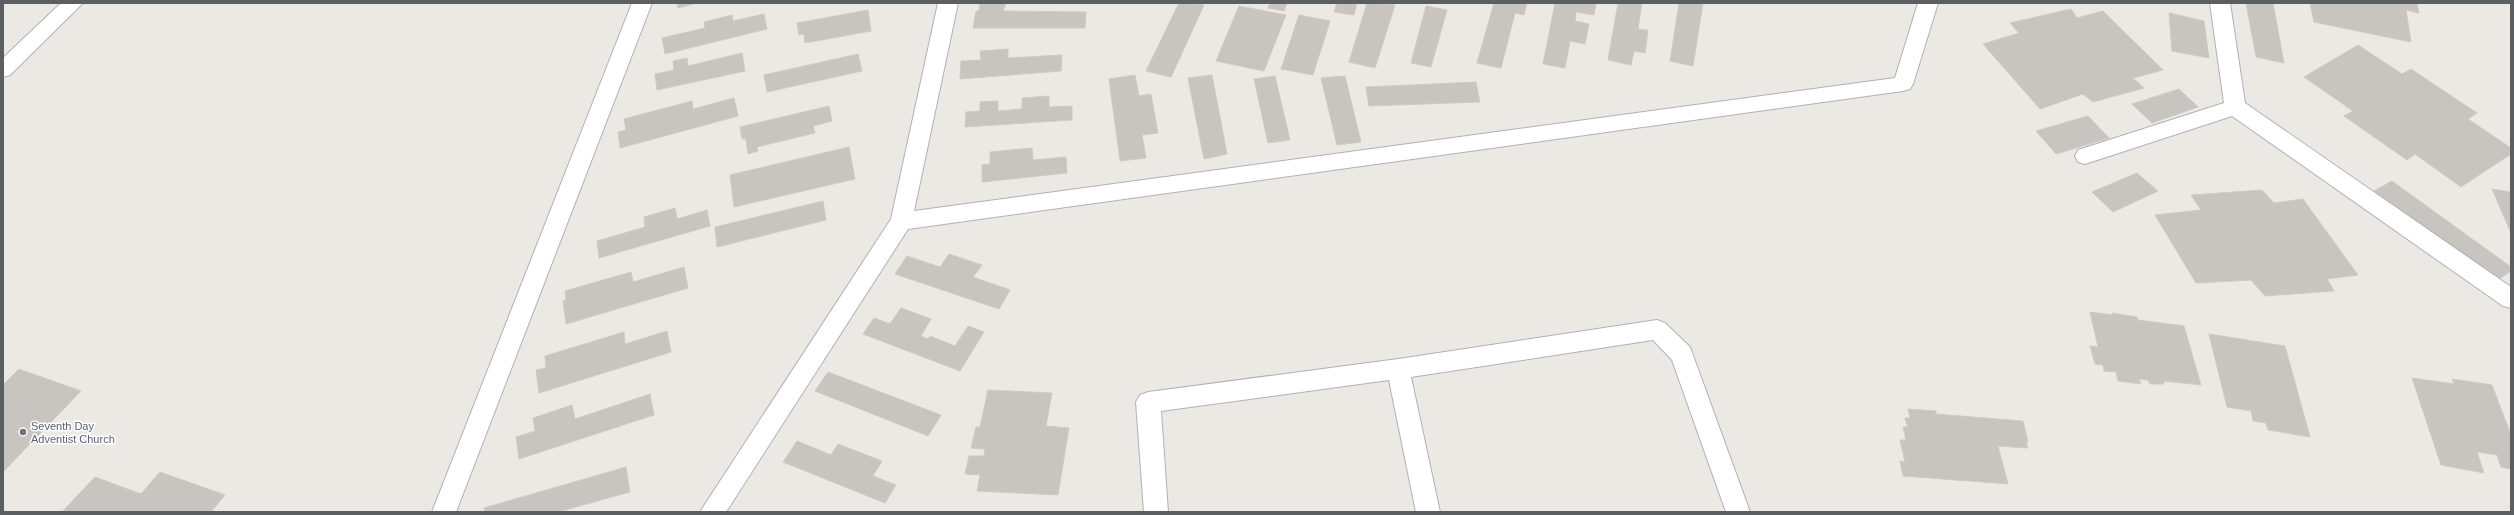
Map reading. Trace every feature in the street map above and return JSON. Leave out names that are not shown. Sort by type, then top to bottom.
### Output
[{"type":"street","points":[[3,70],[73,3]]},
{"type":"street","points":[[444,512],[642,3]]},
{"type":"street","points":[[712,512],[901,221],[948,3]]},
{"type":"street","points":[[901,221],[1903,84],[1928,3]]},
{"type":"street","points":[[2220,3],[2236,107],[2511,298]]},
{"type":"street","points":[[2085,156],[2236,107]]},
{"type":"street","points":[[1156,512],[1148,402],[1398,369],[1657,330],[1682,354],[1738,512]]},
{"type":"street","points":[[1398,369],[1428,512]]},
{"type":"building","points":[[677,3],[697,3],[678,8]]},
{"type":"building","points":[[980,3],[1006,3],[1003,11],[1086,12],[1085,28],[973,28],[976,11],[979,11]]},
{"type":"building","points":[[1179,3],[1204,5],[1171,77],[1146,71]]},
{"type":"building","points":[[1270,3],[1287,3],[1284,11],[1268,8]]},
{"type":"building","points":[[1337,3],[1357,3],[1354,15],[1334,12]]},
{"type":"building","points":[[1367,3],[1395,5],[1375,68],[1349,62]]},
{"type":"building","points":[[1494,3],[1527,3],[1524,15],[1515,13],[1501,68],[1477,63]]},
{"type":"building","points":[[1555,3],[1596,3],[1594,15],[1576,12],[1575,21],[1589,24],[1585,44],[1570,41],[1565,68],[1543,64]]},
{"type":"building","points":[[1618,3],[1642,3],[1638,29],[1648,30],[1645,53],[1634,51],[1631,65],[1608,60]]},
{"type":"building","points":[[1679,3],[1703,3],[1693,66],[1670,61]]},
{"type":"building","points":[[2246,3],[2273,3],[2284,63],[2256,57]]},
{"type":"building","points":[[2310,3],[2417,3],[2419,13],[2406,10],[2411,42],[2314,22]]},
{"type":"building","points":[[1239,6],[1286,15],[1264,71],[1216,61]]},
{"type":"building","points":[[1426,6],[1447,10],[1431,67],[1411,63]]},
{"type":"building","points":[[2071,9],[2077,18],[2103,11],[2163,70],[2133,78],[2144,88],[2093,102],[2083,94],[2040,109],[1983,44],[2019,33],[2010,23]]},
{"type":"building","points":[[868,10],[871,31],[805,43],[804,34],[799,35],[797,23]]},
{"type":"building","points":[[2169,13],[2204,21],[2209,58],[2172,51]]},
{"type":"building","points":[[764,14],[767,29],[665,54],[662,38],[705,28],[704,22],[732,15],[733,21]]},
{"type":"building","points":[[1299,15],[1330,21],[1313,75],[1281,69]]},
{"type":"building","points":[[2358,45],[2402,74],[2411,69],[2477,113],[2468,119],[2511,148],[2511,154],[2461,187],[2415,154],[2407,160],[2344,116],[2353,111],[2304,77]]},
{"type":"building","points":[[1008,49],[1008,58],[1062,55],[1061,71],[960,79],[961,61],[981,60],[980,51]]},
{"type":"building","points":[[742,53],[745,71],[657,90],[655,74],[674,70],[673,61],[687,58],[688,66]]},
{"type":"building","points":[[858,54],[862,71],[767,92],[764,75]]},
{"type":"building","points":[[1135,75],[1139,96],[1151,94],[1158,133],[1142,135],[1146,158],[1120,161],[1109,79]]},
{"type":"building","points":[[1212,75],[1227,154],[1204,159],[1188,78]]},
{"type":"building","points":[[1275,76],[1290,140],[1268,143],[1254,79]]},
{"type":"building","points":[[1345,76],[1361,142],[1337,145],[1321,78]]},
{"type":"building","points":[[1476,82],[1480,102],[1369,106],[1366,87]]},
{"type":"building","points":[[2179,89],[2198,107],[2152,123],[2132,104]]},
{"type":"building","points":[[1049,96],[1049,107],[1072,106],[1072,120],[965,127],[966,112],[980,111],[980,102],[998,101],[998,111],[1022,109],[1022,98]]},
{"type":"building","points":[[734,98],[738,116],[620,148],[618,132],[626,130],[624,119],[692,101],[693,109]]},
{"type":"building","points":[[829,106],[832,121],[813,126],[815,133],[757,147],[758,151],[748,154],[746,139],[742,139],[740,127]]},
{"type":"building","points":[[2088,116],[2109,138],[2056,154],[2036,131]]},
{"type":"building","points":[[849,147],[855,179],[734,207],[730,175]]},
{"type":"building","points":[[1032,148],[1033,160],[1066,157],[1067,173],[982,182],[982,165],[990,164],[990,152]]},
{"type":"building","points":[[2137,173],[2158,191],[2113,212],[2092,192]]},
{"type":"building","points":[[2392,181],[2511,267],[2511,271],[2496,281],[2374,191]]},
{"type":"building","points":[[2492,189],[2511,192],[2511,233]]},
{"type":"building","points":[[2262,190],[2274,203],[2303,199],[2358,275],[2327,279],[2334,291],[2265,296],[2251,280],[2196,283],[2155,215],[2201,210],[2191,195]]},
{"type":"building","points":[[823,201],[826,220],[717,247],[715,227]]},
{"type":"building","points":[[675,208],[677,219],[707,210],[710,226],[599,258],[597,241],[645,227],[644,217]]},
{"type":"building","points":[[949,254],[982,265],[973,277],[1010,290],[999,309],[895,274],[907,256],[940,267]]},
{"type":"building","points":[[684,267],[688,288],[566,324],[563,301],[566,300],[565,291],[631,272],[633,282]]},
{"type":"building","points":[[901,308],[931,319],[921,336],[928,339],[930,336],[955,346],[968,326],[984,332],[960,371],[863,334],[874,318],[890,324]]},
{"type":"building","points":[[2090,312],[2113,315],[2112,313],[2137,317],[2138,320],[2184,326],[2201,385],[2163,381],[2164,384],[2150,384],[2148,380],[2139,379],[2141,384],[2118,381],[2116,372],[2104,371],[2103,365],[2095,364],[2090,346],[2098,347]]},
{"type":"building","points":[[667,331],[671,352],[539,393],[536,370],[546,368],[545,356],[624,332],[625,344]]},
{"type":"building","points":[[2209,334],[2285,346],[2310,437],[2268,430],[2266,423],[2253,421],[2251,411],[2227,407]]},
{"type":"building","name":"Seventh Day Adventist Church","points":[[19,369],[81,391],[3,472],[3,385]]},
{"type":"building","points":[[828,372],[941,415],[928,436],[815,391]]},
{"type":"building","points":[[2412,378],[2454,384],[2452,379],[2492,385],[2511,435],[2511,469],[2501,467],[2497,455],[2477,452],[2484,473],[2441,465]]},
{"type":"building","points":[[988,390],[1052,393],[1046,426],[1069,428],[1058,495],[977,491],[980,475],[965,474],[969,456],[984,456],[985,449],[971,448],[976,427],[980,427]]},
{"type":"building","points":[[650,394],[654,415],[519,459],[516,437],[535,431],[533,418],[572,405],[575,419]]},
{"type":"building","points":[[1908,409],[1936,411],[1936,414],[2023,421],[2028,448],[1998,446],[2008,484],[1903,476],[1900,461],[1905,462],[1900,440],[1906,440],[1903,427],[1908,427],[1905,418],[1910,418]]},
{"type":"building","points":[[797,441],[831,455],[838,444],[882,461],[873,476],[896,485],[885,503],[783,462]]},
{"type":"building","points":[[626,467],[630,492],[558,512],[485,512],[484,508]]},
{"type":"building","points":[[160,472],[225,495],[211,512],[62,512],[95,477],[141,494]]},
{"type":"place","name":"Seventh Day Adventist Church","points":[[23,432]]}]
